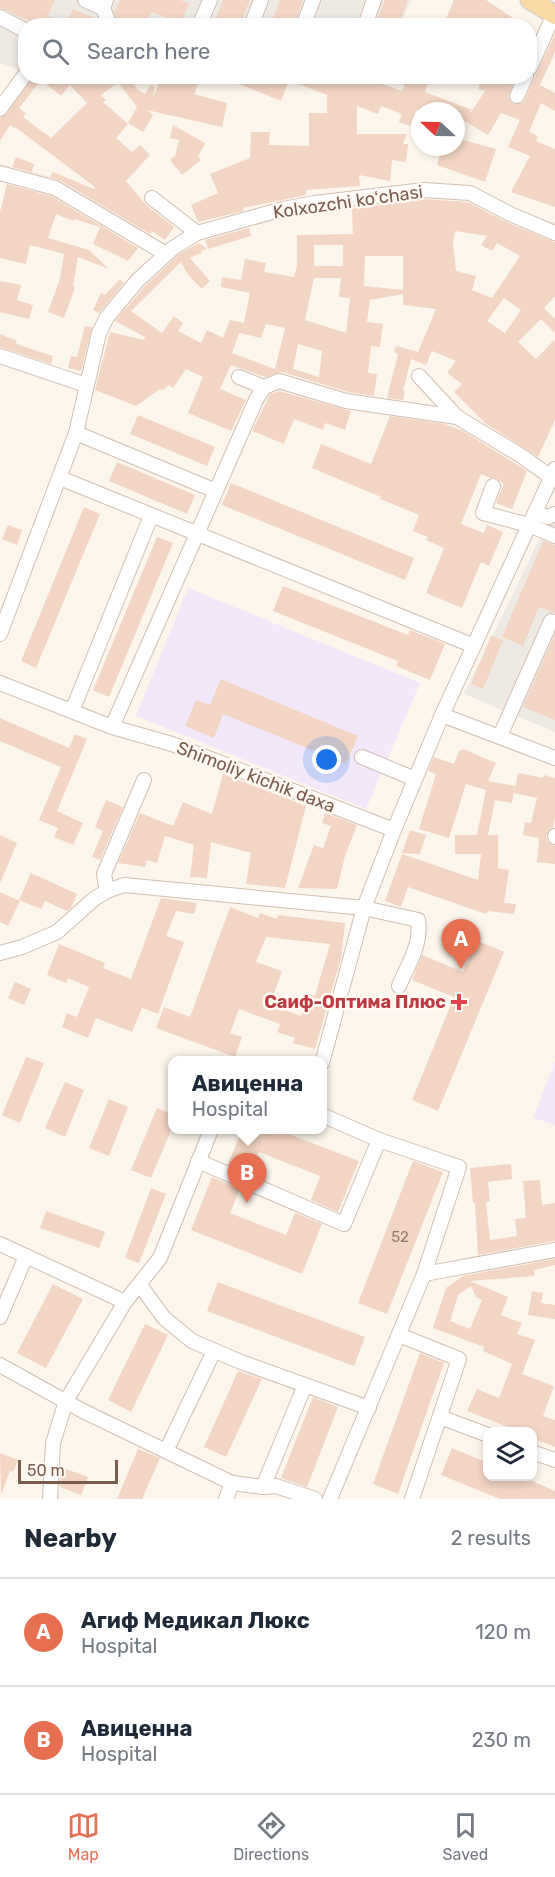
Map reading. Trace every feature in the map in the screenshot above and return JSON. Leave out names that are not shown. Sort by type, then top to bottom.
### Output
[{"type":"main road","points":[[530,0],[554,15]]},
{"type":"street","points":[[85,0],[104,4]]},
{"type":"street","points":[[202,18],[210,0]]},
{"type":"street","points":[[253,18],[261,0]]},
{"type":"street","points":[[306,18],[313,0]]},
{"type":"street","points":[[368,18],[374,0]]},
{"type":"street","points":[[537,53],[554,15]]},
{"type":"street","points":[[0,17],[18,27]]},
{"type":"street","points":[[0,108],[18,84]]},
{"type":"street","points":[[517,96],[522,84]]},
{"type":"street","points":[[0,173],[55,188],[166,254]]},
{"type":"street","name":"Kolxozchi koʻchasi","points":[[0,634],[76,433],[99,333],[107,317],[138,280],[166,254],[197,233],[283,208],[424,190],[448,190],[470,194],[555,233]]},
{"type":"street","points":[[152,198],[197,233]]},
{"type":"street","points":[[0,356],[86,385]]},
{"type":"street","points":[[324,1056],[364,908],[394,830],[442,715],[553,473],[456,417],[419,376]]},
{"type":"street","points":[[239,377],[264,387]]},
{"type":"street","points":[[112,727],[256,400],[264,387],[279,381],[346,400],[456,417]]},
{"type":"street","points":[[76,433],[216,491]]},
{"type":"street","points":[[60,478],[474,646]]},
{"type":"street","points":[[494,486],[483,513],[532,519],[548,518],[555,514]]},
{"type":"street","points":[[72,711],[151,516]]},
{"type":"street","points":[[532,519],[555,536]]},
{"type":"street","points":[[500,736],[551,621]]},
{"type":"street","name":"Shimoliy kichik daxa","points":[[0,683],[112,727],[172,744],[394,830]]},
{"type":"street","points":[[442,715],[555,758]]},
{"type":"street","points":[[362,757],[415,779]]},
{"type":"street","points":[[107,891],[104,873],[144,780]]},
{"type":"street","points":[[0,953],[22,947],[57,932],[94,899],[124,885],[364,908],[418,920],[420,932],[416,947],[399,986]]},
{"type":"street","points":[[327,1117],[379,1140],[459,1167],[424,1274],[330,1499]]},
{"type":"street","points":[[50,1499],[53,1443],[66,1401],[125,1302],[160,1258],[209,1134]]},
{"type":"street","points":[[198,1161],[344,1224],[379,1140]]},
{"type":"street","points":[[0,1244],[125,1302]]},
{"type":"street","points":[[424,1274],[555,1250]]},
{"type":"street","points":[[0,1317],[26,1256]]},
{"type":"street","points":[[140,1285],[164,1318],[192,1341],[369,1408]]},
{"type":"street","points":[[399,1335],[459,1359],[412,1499]]},
{"type":"street","points":[[166,1451],[214,1351]]},
{"type":"street","points":[[0,1365],[66,1401],[232,1484],[264,1487],[276,1485],[315,1499]]},
{"type":"street","points":[[264,1487],[304,1385]]},
{"type":"street","points":[[440,1417],[483,1433]]},
{"type":"street","points":[[537,1454],[555,1460]]},
{"type":"street","points":[[226,1499],[232,1484]]},
{"type":"shaded area","points":[[0,0],[411,0],[403,18],[18,18],[18,69],[0,63]]},
{"type":"shaded area","points":[[555,507],[555,732],[464,694]]},
{"type":"shaded area","points":[[188,588],[420,683],[366,809],[136,716]]},
{"type":"shaded area","points":[[555,1061],[555,1125],[533,1118]]},
{"type":"building","points":[[0,0],[55,0],[48,16],[53,18],[23,18],[0,8]]},
{"type":"building","points":[[120,0],[180,0],[189,3],[183,18],[167,18],[151,12],[149,18],[116,18],[114,13]]},
{"type":"building","points":[[223,0],[250,0],[242,18],[216,18]]},
{"type":"building","points":[[280,0],[303,0],[297,18],[273,18]]},
{"type":"building","points":[[385,0],[408,0],[401,18],[378,18]]},
{"type":"building","points":[[454,0],[486,0],[513,18],[446,18]]},
{"type":"building","points":[[73,9],[95,18],[69,18]]},
{"type":"building","points":[[555,34],[555,52],[540,85],[555,93],[555,111],[541,103],[529,132],[538,136],[536,141],[555,149],[555,207],[511,192],[530,156],[508,147],[520,120],[501,113],[488,135],[465,121],[465,107],[472,110],[469,111],[471,112],[485,91],[478,89],[480,84],[513,84],[508,97],[514,104],[523,103],[532,84],[537,84],[537,73]]},
{"type":"building","points":[[28,84],[38,84],[19,108],[26,113],[23,117],[51,138],[87,103],[70,85],[61,96],[46,84],[115,84],[101,95],[106,100],[103,102],[128,124],[116,138],[132,152],[140,145],[150,155],[126,181],[146,205],[174,227],[165,240],[152,231],[150,234],[59,180],[12,167],[16,157],[34,164],[32,172],[50,177],[53,172],[94,189],[95,187],[15,127],[10,125],[0,141],[0,118],[7,114]]},
{"type":"building","points":[[120,84],[133,84],[145,94],[150,85],[155,87],[152,99],[159,84],[198,84],[194,94],[227,103],[222,127],[147,110],[153,115],[143,132],[128,123],[137,107]]},
{"type":"building","points":[[239,84],[287,84],[281,101]]},
{"type":"building","points":[[299,84],[383,84],[402,91],[404,84],[428,84],[425,92],[451,102],[411,102],[410,126],[399,122],[402,114],[381,106],[378,114],[357,106],[357,134],[407,134],[403,144],[408,144],[406,162],[392,160],[390,181],[359,175],[360,186],[306,190],[306,195],[243,208],[244,211],[198,222],[191,205],[218,193],[210,174],[250,158],[251,132],[270,132],[269,145],[309,146],[309,113],[327,113],[327,95]]},
{"type":"building","points":[[173,125],[205,143],[198,156],[201,160],[182,175],[170,160],[175,156],[179,140],[170,138]]},
{"type":"building","points":[[465,140],[496,149],[485,182],[437,165],[440,156],[465,156]]},
{"type":"building","points":[[7,184],[51,196],[138,248],[128,261],[93,244],[100,227],[74,219],[73,221],[56,214],[48,238],[89,250],[109,269],[78,257],[73,286],[75,287],[64,318],[48,312],[60,279],[64,254],[30,245],[26,264],[0,258],[0,212]]},
{"type":"building","points":[[424,199],[468,202],[506,222],[555,242],[555,296],[544,308],[555,319],[555,333],[541,319],[518,342],[536,359],[555,339],[555,420],[538,457],[485,423],[454,392],[462,384],[447,373],[456,361],[432,351],[426,365],[411,359],[403,400],[387,398],[398,354],[394,352],[396,346],[418,352],[436,309],[403,305],[403,294],[370,300],[367,322],[383,324],[380,347],[371,346],[368,373],[377,374],[374,396],[348,392],[282,372],[265,377],[231,365],[220,389],[246,400],[231,431],[188,413],[203,377],[186,369],[173,388],[169,385],[160,389],[136,406],[95,390],[110,332],[144,340],[145,337],[115,321],[145,286],[178,255],[199,243],[207,249],[190,258],[210,281],[202,289],[188,275],[181,262],[131,311],[162,333],[174,316],[183,323],[178,331],[201,343],[207,330],[223,338],[230,320],[244,323],[250,293],[221,287],[222,277],[241,280],[245,259],[266,263],[264,272],[294,277],[297,266],[297,235],[353,234],[352,208]],"holes":[[[455,231],[487,236],[481,245],[492,251],[497,243],[520,256],[492,298],[472,290],[476,276],[456,271],[453,242]],[[314,245],[343,245],[343,266],[314,266]],[[365,256],[403,256],[403,290],[364,286]],[[314,278],[341,278],[339,297],[350,298],[346,333],[305,320]],[[504,298],[521,310],[505,333],[487,321]],[[266,324],[285,328],[275,369],[232,353],[239,333],[261,338]],[[298,344],[322,351],[319,377],[293,369]]]},
{"type":"building","points":[[249,228],[251,236],[208,249],[205,240]]},
{"type":"building","points":[[120,279],[124,283],[99,313],[93,310],[101,293],[105,295]]},
{"type":"building","points":[[0,281],[21,285],[17,300],[33,305],[29,319],[0,312]]},
{"type":"building","points":[[85,326],[92,327],[81,371],[68,368],[71,356],[77,357]]},
{"type":"building","points":[[0,334],[17,341],[16,344],[53,356],[51,364],[0,347]]},
{"type":"building","points":[[279,391],[351,411],[345,430],[325,423],[323,430],[294,419],[284,444],[252,431],[270,394]]},
{"type":"building","points":[[138,415],[215,447],[207,466],[130,434]]},
{"type":"building","points":[[390,416],[445,424],[465,432],[527,471],[512,509],[496,503],[504,484],[497,478],[481,474],[461,524],[484,533],[487,525],[503,532],[489,566],[481,562],[462,608],[426,593],[444,548],[426,540],[428,537],[413,531],[419,515],[312,468],[321,444],[371,464]]},
{"type":"building","points":[[117,462],[195,495],[187,514],[109,481]]},
{"type":"building","points":[[231,483],[414,558],[405,580],[222,505]]},
{"type":"building","points":[[84,507],[100,514],[36,668],[21,661]]},
{"type":"building","points":[[8,525],[22,530],[17,545],[2,539]]},
{"type":"building","points":[[157,537],[173,543],[109,697],[93,690]]},
{"type":"building","points":[[543,541],[555,545],[555,613],[539,607],[523,646],[502,637]]},
{"type":"building","points":[[283,586],[408,635],[410,630],[445,644],[430,680],[396,666],[398,661],[273,611]]},
{"type":"building","points":[[555,634],[555,720],[523,707]]},
{"type":"building","points":[[491,636],[503,640],[483,689],[471,684]]},
{"type":"building","points":[[221,679],[358,736],[346,764],[223,714],[214,738],[185,726],[196,700],[210,705]]},
{"type":"building","points":[[0,718],[69,748],[75,734],[87,739],[57,811],[83,823],[73,845],[54,837],[58,828],[39,820],[61,767],[0,741]]},
{"type":"building","points":[[463,749],[496,763],[488,781],[515,786],[512,803],[495,800],[488,835],[498,835],[498,868],[509,870],[504,903],[516,904],[514,914],[488,911],[486,914],[408,887],[401,907],[385,901],[402,854],[478,880],[481,854],[455,854],[455,835],[477,835],[486,790],[466,784],[449,838],[419,829],[436,774],[428,771],[434,757],[454,764],[459,751]]},
{"type":"building","points":[[518,773],[555,778],[555,817],[553,828],[546,836],[548,842],[555,846],[555,864],[537,862],[539,838],[523,835],[525,822],[531,823],[537,798],[514,793]]},
{"type":"building","points":[[223,774],[306,806],[285,888],[246,884],[251,853],[211,842],[207,878],[190,877],[194,845],[165,836],[157,863],[147,860],[145,867],[118,863],[140,813],[173,826],[183,802],[212,814]]},
{"type":"building","points":[[106,800],[123,807],[100,860],[92,857],[103,831],[95,827]]},
{"type":"building","points":[[325,813],[357,825],[345,856],[337,889],[298,888],[314,845],[323,848],[331,826],[322,823]]},
{"type":"building","points":[[410,830],[426,835],[420,854],[402,853]]},
{"type":"building","points":[[0,835],[17,843],[0,883]]},
{"type":"building","points":[[31,873],[77,894],[71,908],[67,911],[45,901],[41,909],[19,900]]},
{"type":"building","points":[[0,892],[20,901],[8,926],[0,922]]},
{"type":"building","points":[[161,898],[197,903],[194,914],[176,911],[166,936],[184,942],[158,1014],[142,1008],[132,1032],[96,1018],[88,1038],[62,1027],[67,1013],[77,1017],[89,987],[68,978],[66,983],[47,975],[59,944],[105,963],[103,968],[131,979]]},
{"type":"building","points":[[230,907],[258,918],[260,913],[277,919],[278,915],[345,923],[341,958],[315,1049],[293,1043],[295,1038],[277,1032],[280,1024],[239,1009],[230,1033],[242,1037],[235,1056],[232,1056],[156,1028],[164,1007],[190,1017]],"holes":[[[266,937],[330,944],[315,996],[308,994],[301,1016],[270,1005],[282,971],[256,962]]]},
{"type":"building","points":[[476,940],[504,952],[438,1111],[412,1100],[454,997],[412,980],[422,955],[463,972]]},
{"type":"building","points":[[15,982],[31,989],[24,1005],[8,998]]},
{"type":"building","points":[[26,1057],[44,1063],[20,1123],[2,1115]]},
{"type":"building","points":[[65,1082],[84,1090],[65,1137],[45,1128]]},
{"type":"building","points":[[109,1099],[128,1107],[109,1156],[89,1148]]},
{"type":"building","points":[[157,1108],[168,1112],[169,1134],[151,1178],[131,1170]]},
{"type":"building","points":[[240,1134],[288,1134],[359,1161],[338,1212],[311,1200],[320,1176],[259,1152],[250,1174],[228,1164]]},
{"type":"building","points":[[413,1161],[443,1172],[387,1314],[358,1303]]},
{"type":"building","points":[[511,1164],[512,1179],[488,1182],[490,1201],[486,1202],[490,1240],[517,1236],[515,1219],[526,1218],[523,1181],[540,1180],[542,1205],[555,1203],[555,1241],[478,1255],[470,1168]]},
{"type":"building","points":[[212,1177],[240,1189],[230,1213],[286,1235],[295,1213],[322,1224],[302,1274],[191,1230]]},
{"type":"building","points":[[151,1188],[166,1194],[139,1263],[125,1258]]},
{"type":"building","points":[[46,1211],[105,1232],[99,1248],[40,1228]]},
{"type":"building","points":[[555,1259],[555,1265],[534,1270],[534,1276],[470,1281],[508,1297],[501,1315],[522,1323],[517,1334],[535,1340],[522,1374],[554,1386],[543,1416],[555,1420],[555,1447],[537,1440],[537,1427],[508,1427],[467,1411],[477,1389],[499,1398],[512,1364],[483,1351],[484,1347],[433,1328],[446,1288],[463,1276]],"holes":[[[471,1286],[476,1297],[482,1300],[470,1329],[450,1321],[458,1295]]]},
{"type":"building","points":[[218,1282],[365,1337],[354,1366],[207,1311]]},
{"type":"building","points":[[53,1284],[83,1299],[46,1368],[17,1353]]},
{"type":"building","points":[[532,1291],[543,1293],[541,1303],[555,1305],[555,1319],[528,1315]]},
{"type":"building","points":[[145,1324],[168,1335],[131,1412],[108,1400]]},
{"type":"building","points":[[420,1353],[444,1363],[398,1494],[373,1484]]},
{"type":"building","points":[[238,1371],[262,1379],[226,1457],[204,1447]]},
{"type":"building","points":[[313,1397],[338,1407],[307,1487],[281,1478]]},
{"type":"building","points":[[452,1448],[483,1461],[483,1481],[532,1481],[555,1491],[555,1499],[500,1499],[441,1475]]},
{"type":"building","points":[[138,1449],[160,1458],[142,1499],[117,1499]]},
{"type":"building","points":[[0,1453],[18,1460],[13,1472],[10,1471],[1,1495]]},
{"type":"building","points":[[61,1467],[88,1477],[81,1495],[60,1487]]},
{"type":"place","name":"Агиф Медикал Люкс","points":[[461,969]]},
{"type":"place","name":"Саиф-Оптима Плюс","points":[[459,1002]]},
{"type":"place","name":"Авиценна","points":[[247,1203]]}]
